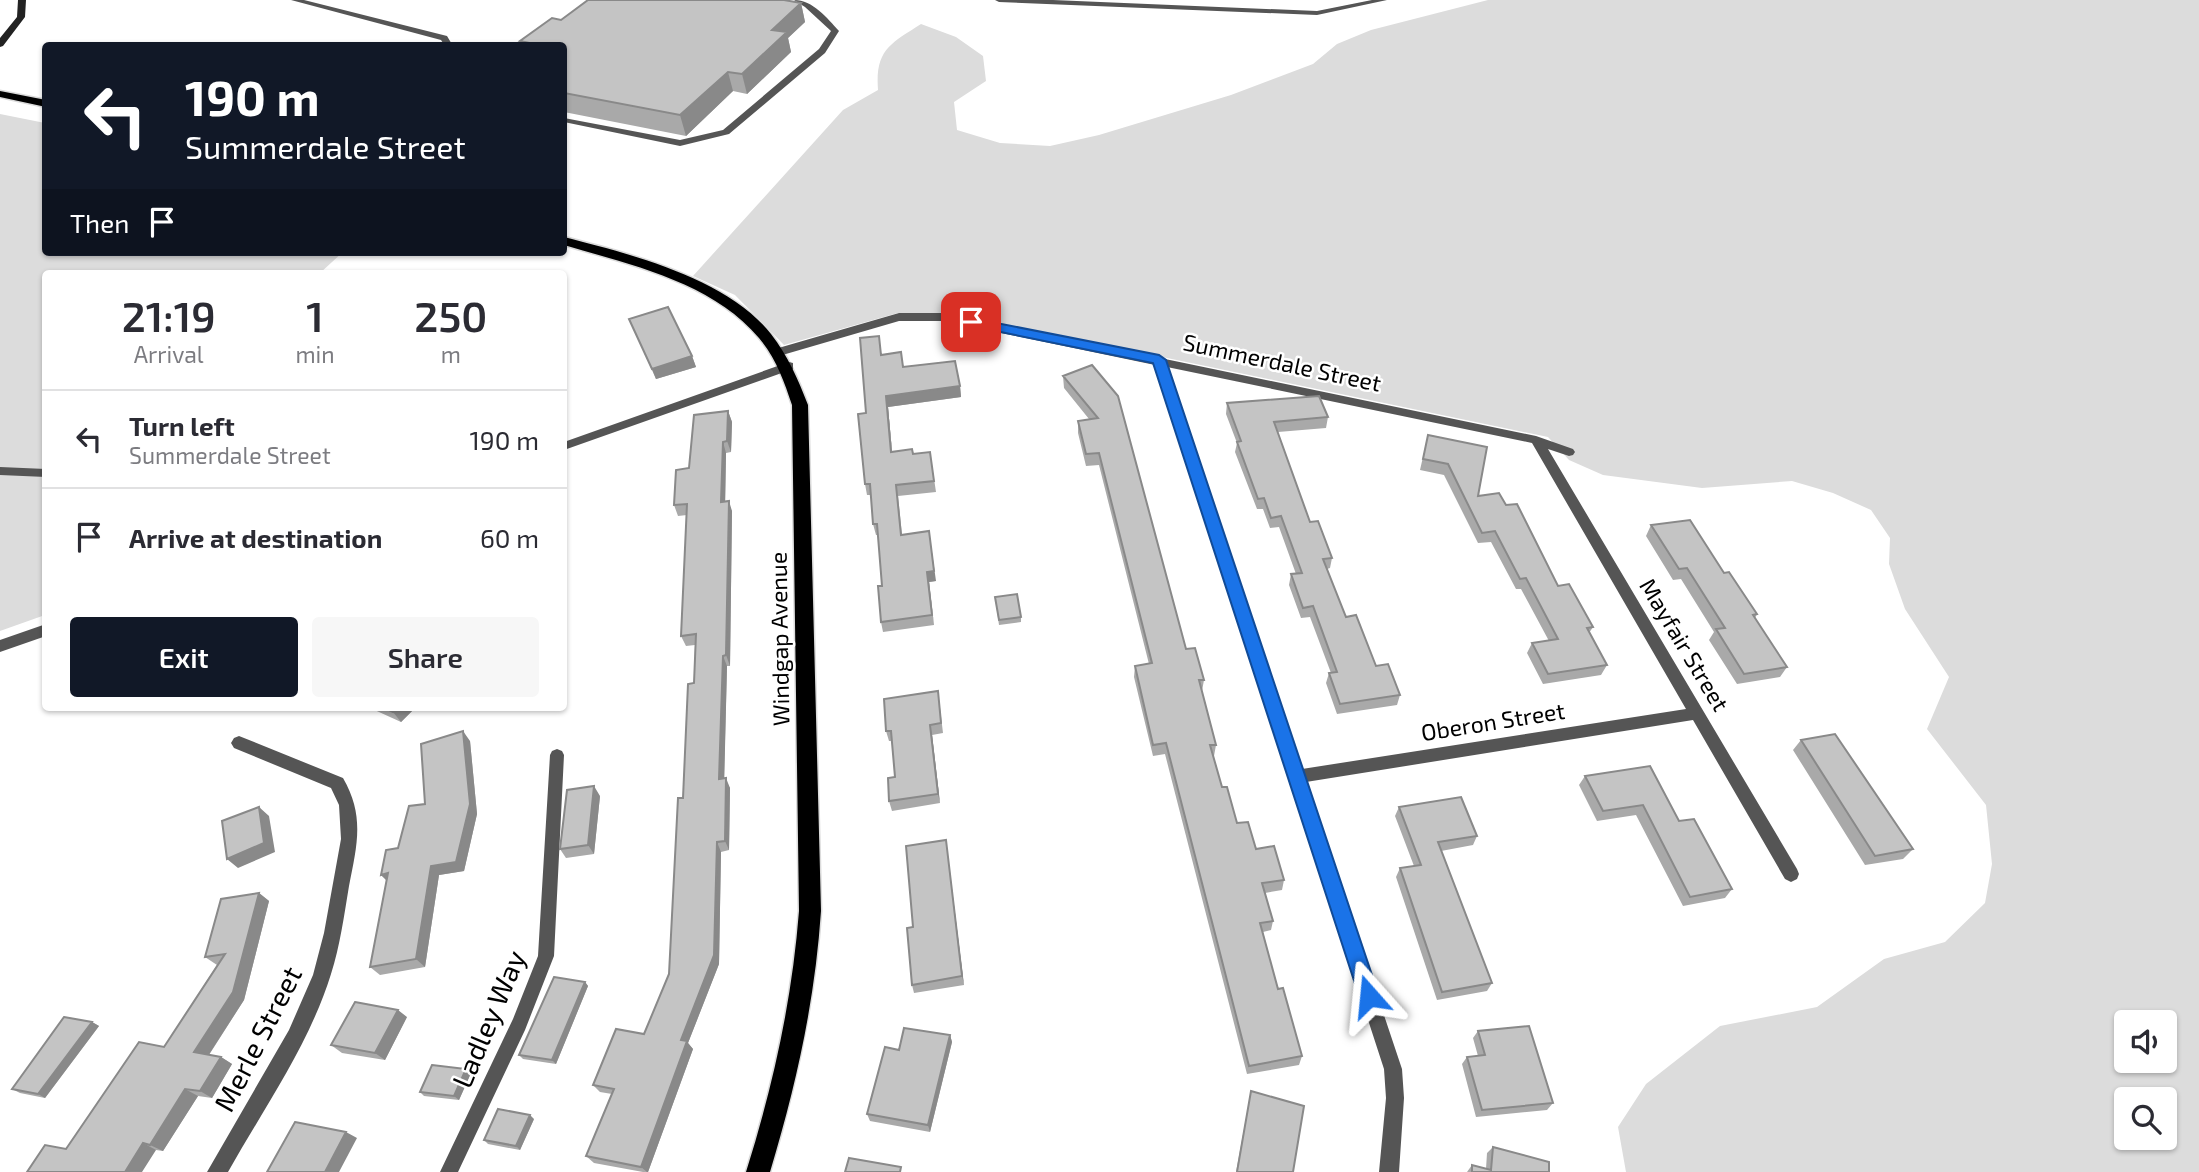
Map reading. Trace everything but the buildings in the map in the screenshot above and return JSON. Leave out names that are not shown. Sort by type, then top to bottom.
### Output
[{"type":"main road","points":[[0,93],[42,103]]},
{"type":"main road","name":"Windgap Avenue","points":[[567,243],[663,272],[706,289],[744,315],[784,359],[800,405],[810,911],[807,970],[798,1030],[784,1091],[758,1172]]},
{"type":"street","points":[[0,44],[21,17],[22,0]]},
{"type":"street","name":"Summerdale Street","points":[[567,445],[784,359],[899,317],[918,315],[944,317],[1159,360],[1536,440],[1569,452]]},
{"type":"street","points":[[1159,360],[1393,1069],[1395,1098],[1389,1172]]},
{"type":"street","name":"Mayfair Street","points":[[1536,440],[1791,874]]},
{"type":"street","points":[[0,646],[42,631]]},
{"type":"street","name":"Oberon Street","points":[[1296,777],[1698,713]]},
{"type":"street","name":"Merle Street","points":[[217,1172],[300,1026],[317,987],[330,948],[349,842],[351,812],[337,783],[239,744]]},
{"type":"lane","points":[[295,0],[444,38],[446,42]]},
{"type":"lane","points":[[567,121],[680,143],[726,132],[822,51],[835,31],[808,5],[797,0]]},
{"type":"lane","points":[[999,0],[1317,13],[1383,0]]},
{"type":"lane","points":[[0,471],[42,473]]},
{"type":"lane","name":"Ladley Way","points":[[449,1172],[519,1024],[547,956],[557,755]]},
{"type":"shaded area","points":[[1488,0],[2199,0],[2199,1172],[1626,1172],[1618,1127],[1646,1084],[1720,1026],[1817,1007],[1884,959],[1945,942],[1985,903],[1992,864],[1986,805],[1927,729],[1949,677],[1905,609],[1889,564],[1890,538],[1871,510],[1833,493],[1792,481],[1702,488],[1603,475],[1569,460],[1548,437],[950,313],[898,313],[784,345],[735,295],[693,276],[843,110],[878,90],[882,57],[893,43],[921,24],[956,37],[983,56],[986,81],[954,102],[957,130],[1000,143],[1050,146],[1099,135],[1231,95],[1313,64],[1337,44],[1371,30]]},
{"type":"shaded area","points":[[0,114],[42,122],[42,256],[339,256],[323,270],[42,270],[42,616],[0,631]]},
{"type":"route","points":[[971,322],[1159,360],[1369,996]]}]
